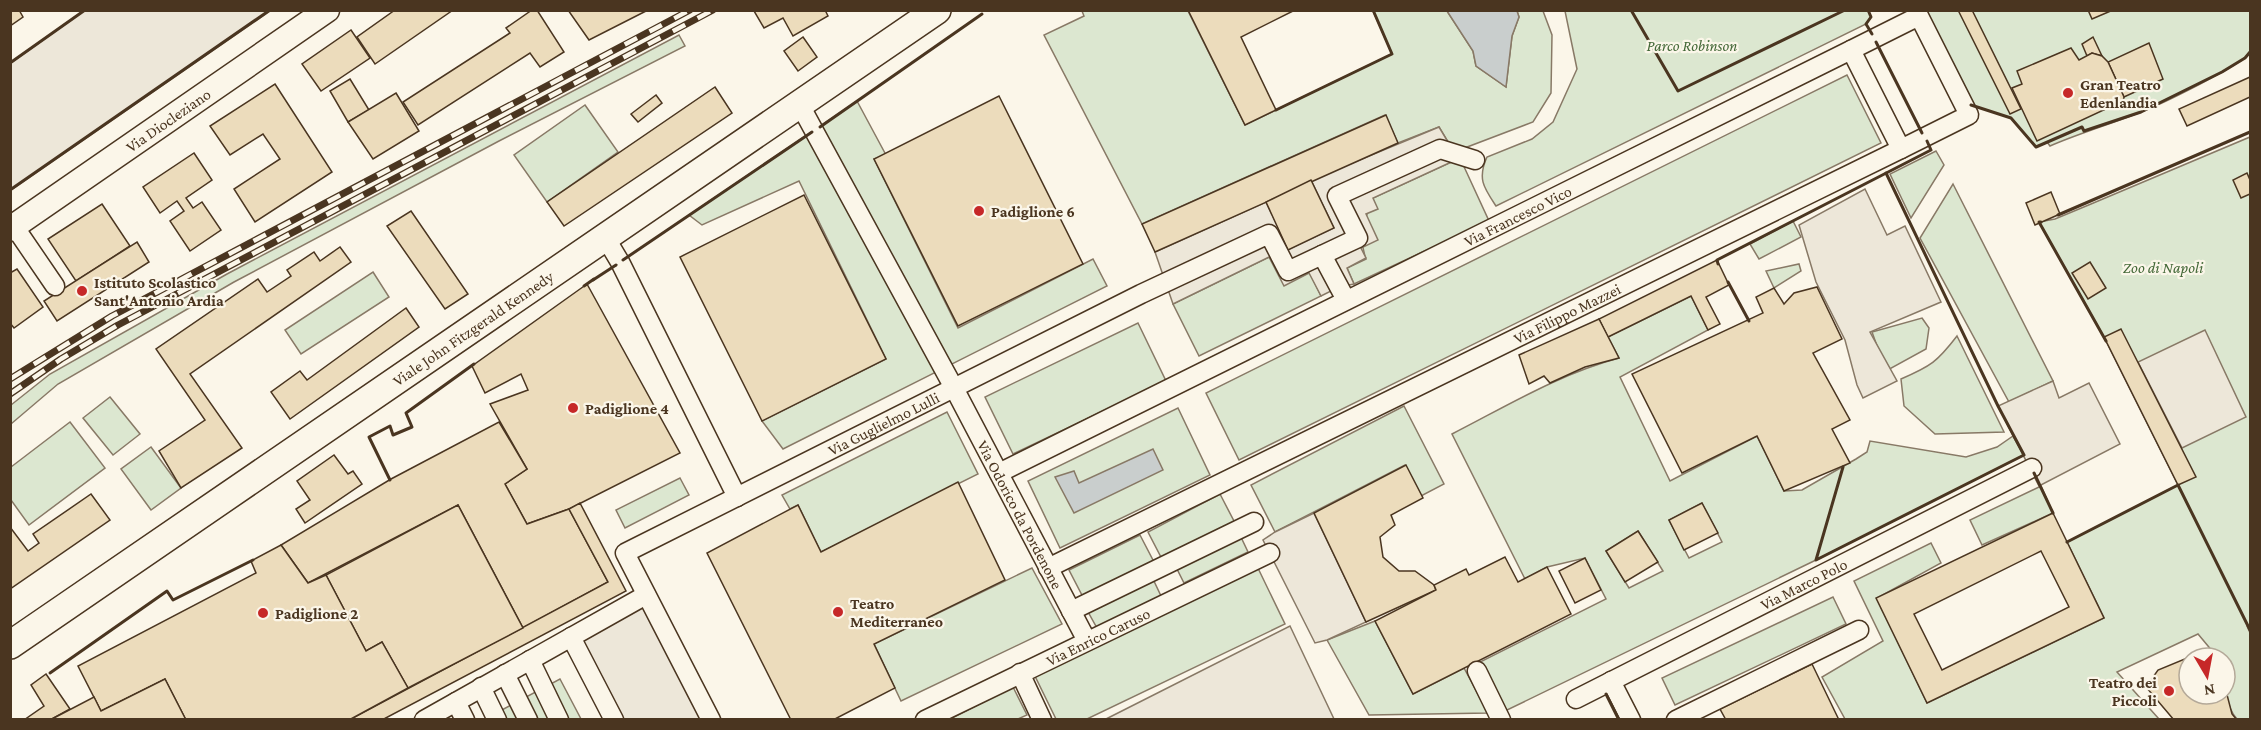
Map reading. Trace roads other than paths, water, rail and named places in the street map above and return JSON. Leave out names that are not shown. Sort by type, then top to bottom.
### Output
[{"type":"main road","name":"Viale John Fitzgerald Kennedy","points":[[10,645],[936,10]]},
{"type":"street","name":"Via Diocleziano","points":[[12,227],[327,10]]},
{"type":"street","name":"Via Francesco Vico","points":[[999,473],[1918,16],[1969,115],[1901,149]]},
{"type":"street","points":[[1851,50],[1901,149]]},
{"type":"street","name":"Via Odorico da Pordenone","points":[[800,105],[954,388],[1086,642]]},
{"type":"street","points":[[1346,300],[1322,255],[1358,238],[1337,196],[1440,149],[1475,160]]},
{"type":"street","name":"Via Filippo Mazzei","points":[[1048,568],[1901,149]]},
{"type":"street","points":[[12,227],[55,286]]},
{"type":"street","name":"Via Guglielmo Lulli","points":[[646,595],[625,553],[1141,294],[1269,234],[1288,271],[1322,255]]},
{"type":"street","points":[[605,237],[620,262],[737,497]]},
{"type":"street","name":"Via Marco Polo","points":[[1576,699],[2032,468]]},
{"type":"street","points":[[1071,611],[1254,522]]},
{"type":"street","name":"Via Enrico Caruso","points":[[925,720],[1270,553]]},
{"type":"street","points":[[424,720],[646,595],[711,720]]},
{"type":"street","points":[[1676,720],[1859,630]]},
{"type":"street","points":[[571,637],[611,718]]},
{"type":"street","points":[[530,660],[559,720]]},
{"type":"street","points":[[1477,671],[1501,720]]},
{"type":"street","points":[[505,674],[528,720]]},
{"type":"street","points":[[1020,674],[1042,720]]},
{"type":"street","points":[[1611,681],[1631,720]]},
{"type":"street","points":[[482,687],[497,720]]},
{"type":"street","points":[[456,702],[465,720]]},
{"type":"railway","points":[[10,379],[112,316],[690,10]]},
{"type":"railway","points":[[10,394],[61,359],[118,325],[713,10]]},
{"type":"place","name":"Gran Teatro Edenlandia","points":[[2068,93]]},
{"type":"place","name":"Padiglione 6","points":[[979,211]]},
{"type":"place","name":"Istituto Scolastico Sant'Antonio Ardia","points":[[82,291]]},
{"type":"place","name":"Padiglione 4","points":[[573,408]]},
{"type":"place","name":"Teatro Mediterraneo","points":[[838,612]]},
{"type":"place","name":"Padiglione 2","points":[[263,613]]},
{"type":"place","name":"Teatro dei Piccoli","points":[[2169,691]]},
{"type":"park label","name":"Parco Robinson","points":[[1692,45]]},
{"type":"park label","name":"Zoo di Napoli","points":[[2163,267]]}]
